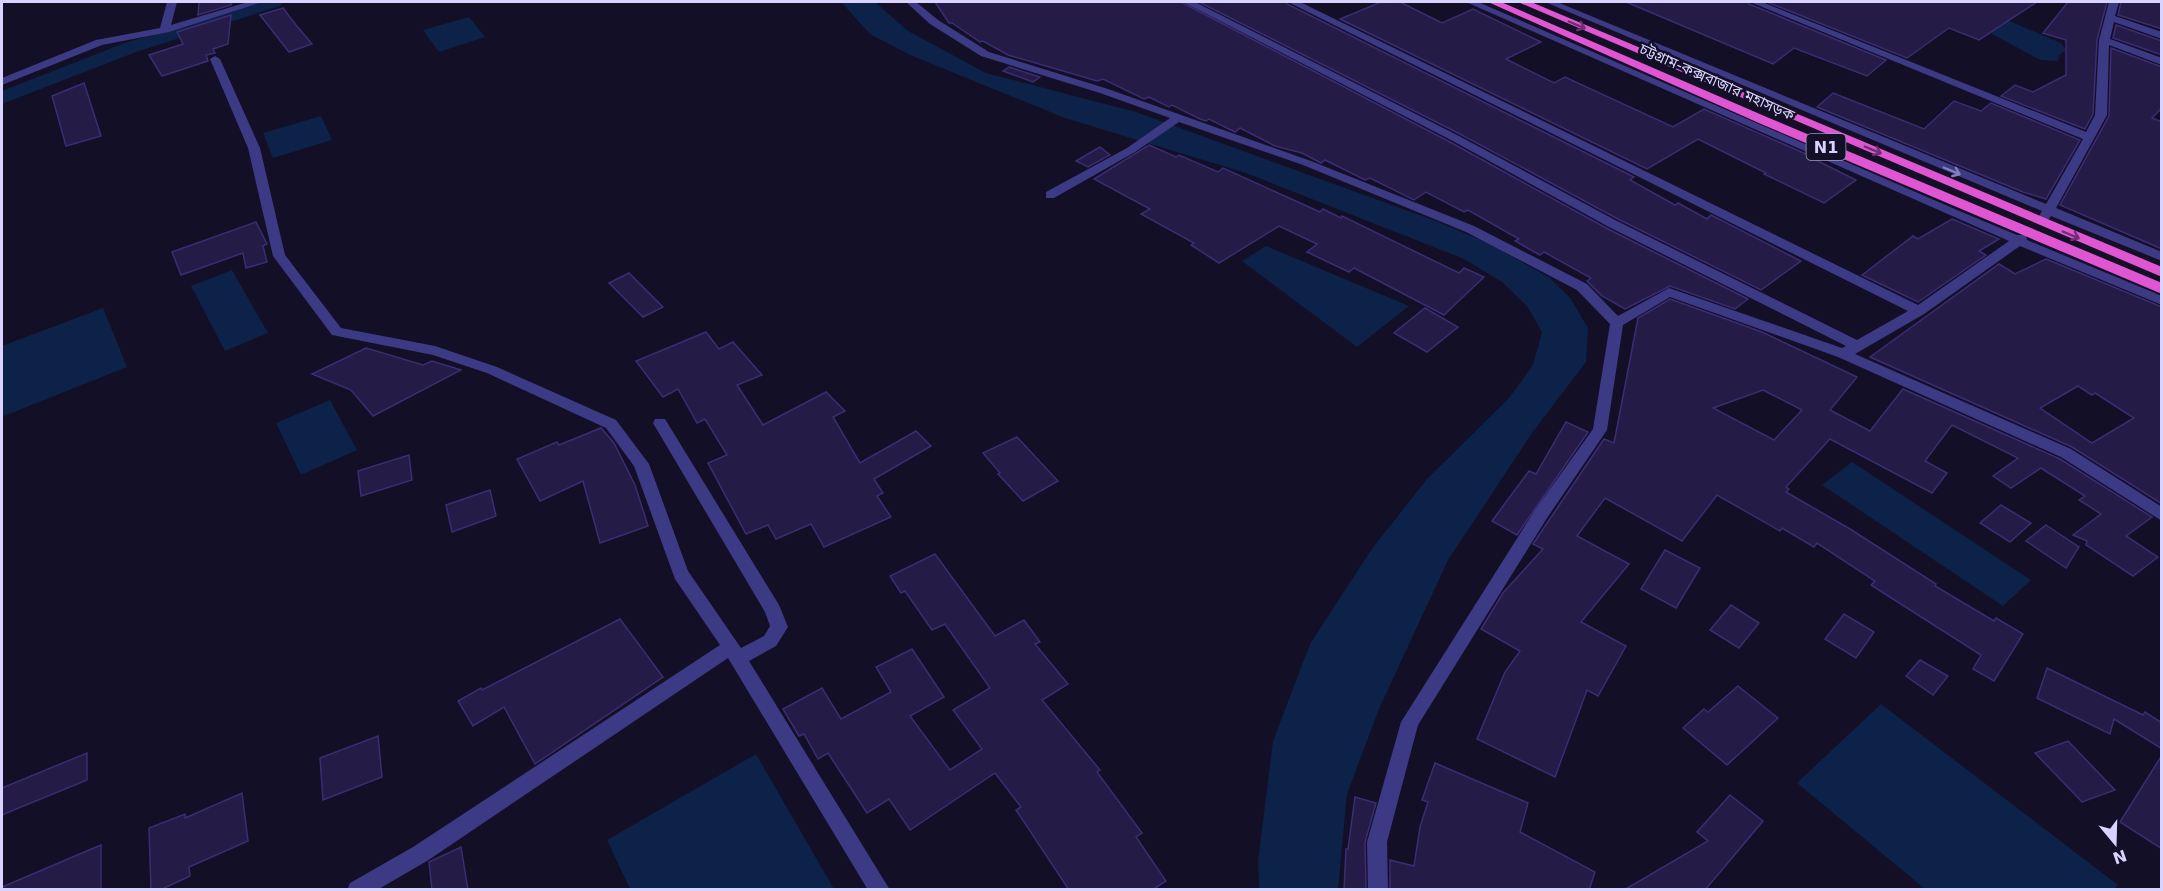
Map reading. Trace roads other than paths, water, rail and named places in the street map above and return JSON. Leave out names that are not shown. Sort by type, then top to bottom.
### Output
[{"type":"highway","name":"চট্টগ্রাম-কক্সবাজার মহাসড়ক","points":[[1492,2],[1776,126],[2162,289]]},
{"type":"highway","name":"চট্টগ্রাম-কক্সবাজার মহাসড়ক","points":[[1523,2],[2162,273]]},
{"type":"street","points":[[165,30],[172,2]]},
{"type":"street","points":[[2,82],[56,58],[100,42],[165,30],[256,2]]},
{"type":"street","points":[[911,2],[934,22],[985,54],[1104,91],[1174,120],[1307,163],[1470,229],[1582,287],[1617,323]]},
{"type":"street","points":[[1188,2],[1455,138],[1613,224],[1858,346]]},
{"type":"street","points":[[1293,2],[1919,311]]},
{"type":"street","points":[[1471,2],[2162,301]]},
{"type":"street","points":[[1550,2],[2047,214],[2162,257]]},
{"type":"street","points":[[1755,2],[2089,137]]},
{"type":"street","points":[[2047,214],[2101,115],[2104,40],[2114,2]]},
{"type":"street","points":[[2109,17],[2162,36]]},
{"type":"street","points":[[2104,40],[2162,63]]},
{"type":"street","points":[[215,58],[254,148],[279,256],[337,332],[435,351],[492,370],[612,424],[641,464],[681,574],[735,653],[880,890]]},
{"type":"street","points":[[1050,195],[1137,146],[1174,120]]},
{"type":"street","points":[[1843,354],[1919,311],[2020,239]]},
{"type":"street","points":[[1617,323],[1669,292],[1843,354],[2066,453],[2162,515]]},
{"type":"street","points":[[1378,890],[1377,842],[1410,722],[1541,514],[1600,430],[1617,323]]},
{"type":"street","points":[[357,890],[420,854],[735,653],[770,641],[779,627],[773,610],[660,423]]},
{"type":"water","points":[[841,2],[875,2],[908,31],[986,73],[1136,112],[1433,220],[1488,243],[1550,278],[1571,299],[1588,328],[1586,362],[1532,433],[1448,560],[1379,709],[1347,794],[1338,889],[1259,889],[1258,861],[1273,741],[1310,644],[1371,550],[1427,479],[1509,398],[1533,365],[1542,332],[1527,306],[1502,282],[1464,259],[1246,173],[1065,118],[910,55],[870,34]]},
{"type":"water","points":[[469,17],[485,37],[439,52],[423,30]]},
{"type":"water","points":[[2005,19],[2061,43],[2066,50],[2059,55],[2058,61],[2040,60],[1983,29]]},
{"type":"water","points":[[321,116],[332,140],[273,158],[263,133]]},
{"type":"water","points":[[1266,246],[1409,306],[1357,347],[1242,261]]},
{"type":"water","points":[[232,270],[268,333],[225,351],[191,286]]},
{"type":"water","points":[[103,308],[127,367],[4,416],[2,346]]},
{"type":"water","points":[[330,400],[357,450],[301,475],[276,423]]},
{"type":"water","points":[[1852,462],[2031,580],[2003,606],[1822,485]]},
{"type":"water","points":[[1881,704],[2118,885],[2114,890],[1925,889],[1797,783]]},
{"type":"water","points":[[756,754],[834,889],[630,889],[607,840]]},
{"type":"waterway","points":[[2,98],[129,48],[274,2]]}]
